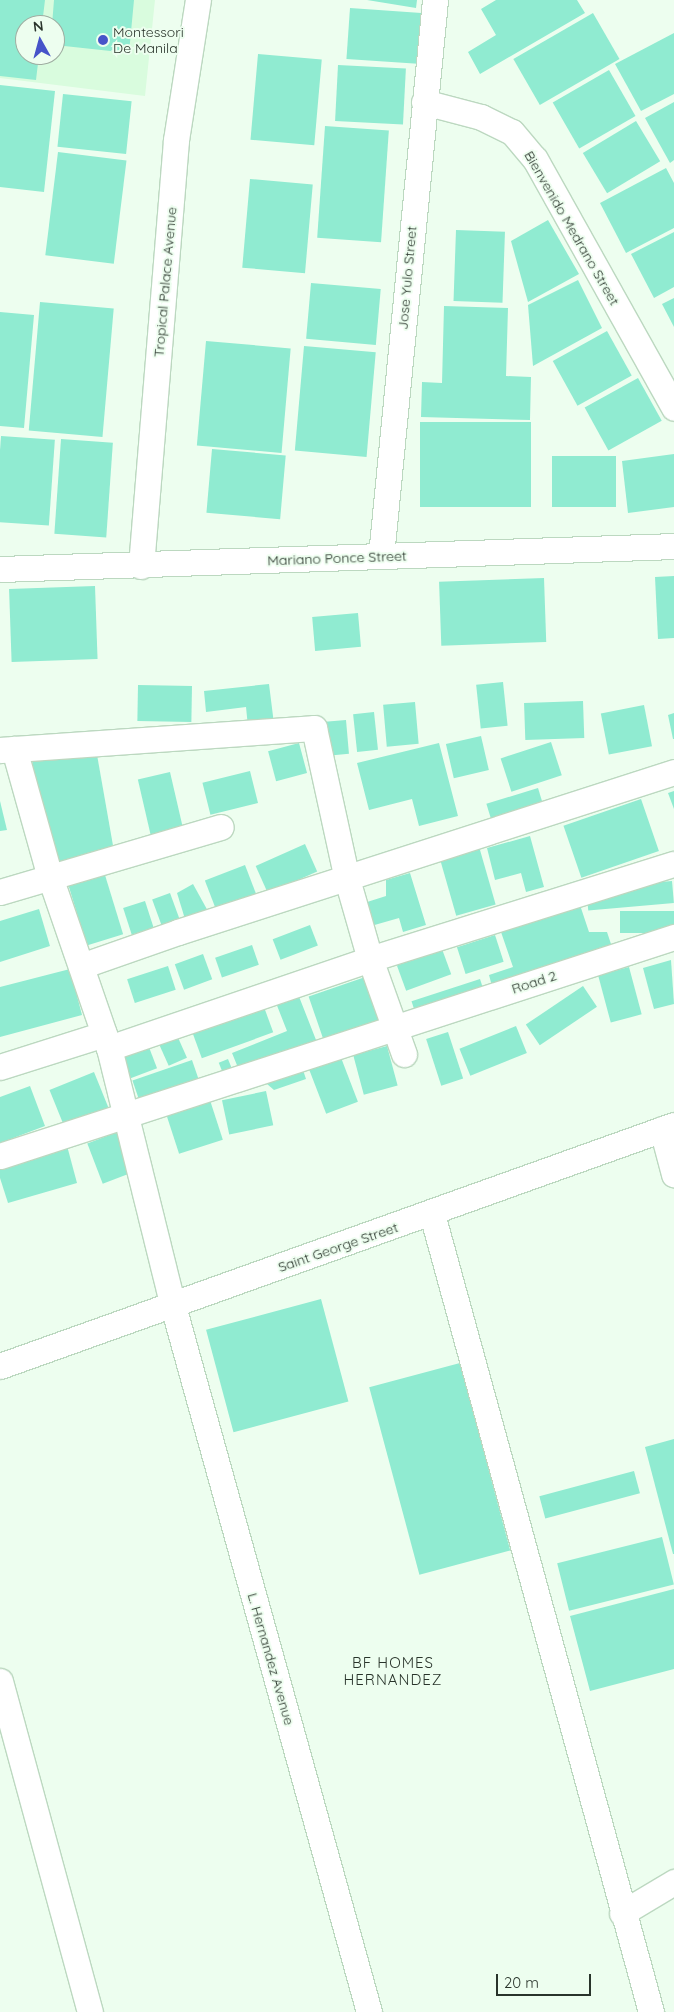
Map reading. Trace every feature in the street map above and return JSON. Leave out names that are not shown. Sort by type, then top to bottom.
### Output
[{"type":"street","name":"Tropical Palace Avenue","points":[[141,566],[176,140],[198,0]]},
{"type":"street","name":"Jose Yulo Street","points":[[381,556],[435,0]]},
{"type":"street","name":"Bienvenido Medrano Street","points":[[424,102],[481,117],[512,132],[535,159],[674,408]]},
{"type":"street","name":"Mariano Ponce Street","points":[[0,570],[674,546]]},
{"type":"street","points":[[7,750],[314,728],[347,879],[370,959],[404,1054]]},
{"type":"street","name":"L. Hernandez Avenue","points":[[7,750],[106,1041],[173,1306],[369,2012]]},
{"type":"street","points":[[81,966],[178,932],[674,772]]},
{"type":"street","points":[[0,892],[222,827]]},
{"type":"street","points":[[0,1067],[106,1041],[674,864]]},
{"type":"street","name":"Road 2","points":[[0,1156],[125,1117],[394,1027],[674,937]]},
{"type":"street","points":[[668,1127],[674,1174]]},
{"type":"street","name":"Saint George Street","points":[[0,1366],[432,1214],[668,1127]]},
{"type":"street","points":[[432,1214],[622,1912],[651,2012]]},
{"type":"street","points":[[0,1681],[90,2012]]},
{"type":"street","points":[[622,1912],[674,1882]]},
{"type":"shaded area","name":"Montessori De Manila","points":[[0,0],[155,0],[145,96],[0,78]]},
{"type":"building","points":[[0,0],[45,0],[43,15],[15,15],[15,65],[38,65],[36,80],[0,76]]},
{"type":"building","points":[[54,0],[134,0],[129,53],[65,46],[65,15],[53,15]]},
{"type":"building","points":[[367,0],[417,0],[416,8]]},
{"type":"building","points":[[496,0],[577,0],[585,13],[480,74],[468,52],[496,35],[481,9]]},
{"type":"building","points":[[350,8],[425,13],[421,64],[346,59]]},
{"type":"building","points":[[593,13],[620,59],[540,105],[513,59]]},
{"type":"building","points":[[674,33],[674,94],[641,111],[615,64]]},
{"type":"building","points":[[258,54],[322,60],[314,145],[251,140]]},
{"type":"building","points":[[338,65],[406,69],[403,124],[335,121]]},
{"type":"building","points":[[609,70],[636,116],[579,148],[553,102]]},
{"type":"building","points":[[0,85],[55,91],[44,192],[0,187]]},
{"type":"building","points":[[63,94],[132,101],[126,154],[57,147]]},
{"type":"building","points":[[674,102],[674,160],[670,163],[645,118]]},
{"type":"building","points":[[636,121],[660,161],[607,193],[583,153]]},
{"type":"building","points":[[325,126],[389,130],[381,242],[317,238]]},
{"type":"building","points":[[58,152],[126,160],[114,264],[45,255]]},
{"type":"building","points":[[666,168],[674,183],[674,228],[626,253],[600,203]]},
{"type":"building","points":[[250,179],[313,184],[305,273],[242,268]]},
{"type":"building","points":[[548,220],[579,274],[528,302],[511,241]]},
{"type":"building","points":[[456,230],[505,232],[502,303],[454,301]]},
{"type":"building","points":[[674,232],[674,287],[654,298],[631,254]]},
{"type":"building","points":[[578,280],[602,328],[533,366],[528,305]]},
{"type":"building","points":[[311,283],[381,289],[376,345],[306,339]]},
{"type":"building","points":[[674,298],[674,327],[662,304]]},
{"type":"building","points":[[40,302],[114,308],[102,437],[29,431]]},
{"type":"building","points":[[444,306],[508,308],[506,376],[531,377],[530,420],[421,417],[422,382],[442,383]]},
{"type":"building","points":[[0,312],[34,315],[24,428],[0,426]]},
{"type":"building","points":[[607,331],[632,376],[577,406],[553,361]]},
{"type":"building","points":[[206,341],[291,348],[282,453],[197,446]]},
{"type":"building","points":[[304,346],[376,352],[367,457],[295,451]]},
{"type":"building","points":[[638,378],[662,421],[608,450],[585,408]]},
{"type":"building","points":[[420,422],[531,422],[531,507],[420,507]]},
{"type":"building","points":[[1,436],[55,440],[49,526],[0,522]]},
{"type":"building","points":[[61,439],[113,443],[106,537],[54,534]]},
{"type":"building","points":[[212,449],[286,455],[280,519],[206,513]]},
{"type":"building","points":[[674,454],[674,507],[628,513],[622,461]]},
{"type":"building","points":[[552,456],[616,456],[616,507],[552,507]]},
{"type":"building","points":[[674,576],[674,638],[658,639],[655,577]]},
{"type":"building","points":[[544,578],[546,642],[441,646],[439,582]]},
{"type":"building","points":[[95,586],[98,659],[12,662],[9,589]]},
{"type":"building","points":[[358,613],[361,647],[315,651],[312,617]]},
{"type":"building","points":[[503,682],[508,726],[481,729],[476,685]]},
{"type":"building","points":[[269,684],[274,724],[248,727],[246,707],[206,712],[204,691]]},
{"type":"building","points":[[138,685],[192,686],[191,722],[137,721]]},
{"type":"building","points":[[583,701],[584,738],[525,740],[524,703]]},
{"type":"building","points":[[415,702],[419,744],[387,747],[383,705]]},
{"type":"building","points":[[644,705],[652,746],[609,755],[601,713]]},
{"type":"building","points":[[374,712],[378,750],[357,752],[353,714]]},
{"type":"building","points":[[674,713],[674,739],[673,739],[668,715]]},
{"type":"building","points":[[346,720],[349,754],[325,756],[322,722]]},
{"type":"building","points":[[481,736],[489,770],[454,778],[446,744]]},
{"type":"building","points":[[551,742],[562,775],[511,792],[501,758]]},
{"type":"building","points":[[299,743],[307,773],[276,781],[268,751]]},
{"type":"building","points":[[439,743],[458,816],[419,826],[412,799],[369,810],[357,763]]},
{"type":"building","points":[[96,749],[114,852],[50,864],[32,760]]},
{"type":"building","points":[[250,771],[258,803],[210,815],[202,783]]},
{"type":"building","points":[[170,772],[183,828],[151,835],[138,779]]},
{"type":"building","points":[[538,788],[546,814],[494,830],[486,804]]},
{"type":"building","points":[[674,791],[674,809],[668,793]]},
{"type":"building","points":[[641,799],[659,851],[581,878],[563,826]]},
{"type":"building","points":[[0,801],[7,830],[0,831]]},
{"type":"building","points":[[530,836],[544,887],[526,892],[521,873],[495,880],[487,848]]},
{"type":"building","points":[[478,843],[496,905],[456,916],[439,854]]},
{"type":"building","points":[[305,844],[317,871],[268,893],[256,866]]},
{"type":"building","points":[[245,865],[257,896],[217,911],[205,880]]},
{"type":"building","points":[[410,873],[426,925],[403,932],[399,918],[371,926],[364,903],[386,896],[386,880]]},
{"type":"building","points":[[105,875],[123,934],[87,945],[69,886]]},
{"type":"building","points":[[672,881],[674,903],[588,910],[586,888]]},
{"type":"building","points":[[193,884],[209,913],[185,919],[177,893]]},
{"type":"building","points":[[170,893],[179,918],[161,925],[152,899]]},
{"type":"building","points":[[145,901],[154,928],[132,935],[123,908]]},
{"type":"building","points":[[580,905],[589,932],[607,932],[613,950],[493,990],[489,975],[513,967],[501,932]]},
{"type":"building","points":[[39,909],[50,946],[0,962],[0,921]]},
{"type":"building","points":[[620,911],[674,911],[674,933],[620,933]]},
{"type":"building","points":[[310,925],[318,946],[281,960],[273,939]]},
{"type":"building","points":[[495,935],[504,962],[466,974],[457,947]]},
{"type":"building","points":[[252,945],[259,965],[222,978],[215,958]]},
{"type":"building","points":[[442,949],[451,974],[406,991],[397,965]]},
{"type":"building","points":[[203,954],[212,979],[184,990],[175,964]]},
{"type":"building","points":[[671,960],[674,1004],[654,1009],[643,968]]},
{"type":"building","points":[[168,966],[176,990],[135,1003],[127,979]]},
{"type":"building","points":[[629,967],[642,1014],[611,1023],[598,975]]},
{"type":"building","points":[[70,969],[82,1015],[0,1037],[0,987]]},
{"type":"building","points":[[371,975],[388,1025],[326,1047],[309,996]]},
{"type":"building","points":[[480,979],[485,994],[416,1016],[412,1001]]},
{"type":"building","points":[[583,986],[597,1007],[540,1045],[526,1025]]},
{"type":"building","points":[[298,994],[318,1045],[241,1075],[232,1053],[287,1031],[276,1003]]},
{"type":"building","points":[[264,1007],[273,1032],[202,1058],[193,1033]]},
{"type":"building","points":[[516,1026],[527,1053],[470,1076],[459,1049]]},
{"type":"building","points":[[448,1032],[463,1079],[441,1086],[426,1039]]},
{"type":"building","points":[[176,1033],[187,1058],[169,1066],[158,1041]]},
{"type":"building","points":[[147,1042],[157,1068],[130,1079],[120,1052]]},
{"type":"building","points":[[387,1046],[398,1086],[364,1095],[353,1055]]},
{"type":"building","points":[[340,1055],[358,1102],[326,1114],[308,1067]]},
{"type":"building","points":[[228,1059],[235,1076],[225,1079],[219,1063]]},
{"type":"building","points":[[192,1060],[200,1083],[140,1103],[132,1081]]},
{"type":"building","points":[[301,1064],[306,1079],[274,1090],[260,1078]]},
{"type":"building","points":[[94,1072],[109,1109],[64,1127],[49,1090]]},
{"type":"building","points":[[30,1086],[45,1126],[0,1143],[0,1097]]},
{"type":"building","points":[[266,1091],[273,1125],[229,1135],[222,1100]]},
{"type":"building","points":[[208,1094],[223,1140],[179,1154],[164,1108]]},
{"type":"building","points":[[120,1131],[135,1171],[103,1184],[87,1144]]},
{"type":"building","points":[[66,1142],[77,1183],[8,1203],[0,1178],[0,1161]]},
{"type":"building","points":[[321,1299],[348,1401],[233,1432],[206,1330]]},
{"type":"building","points":[[460,1363],[510,1550],[419,1575],[369,1387]]},
{"type":"building","points":[[674,1439],[674,1554],[673,1554],[645,1447]]},
{"type":"building","points":[[634,1471],[640,1493],[545,1519],[539,1496]]},
{"type":"building","points":[[662,1537],[674,1585],[569,1611],[557,1563]]},
{"type":"building","points":[[674,1589],[674,1669],[590,1691],[570,1616]]},
{"type":"place","name":"Montessori De Manila","points":[[103,40]]},
{"type":"district","name":"BF HOMES HERNANDEZ","points":[[393,1670]]}]
